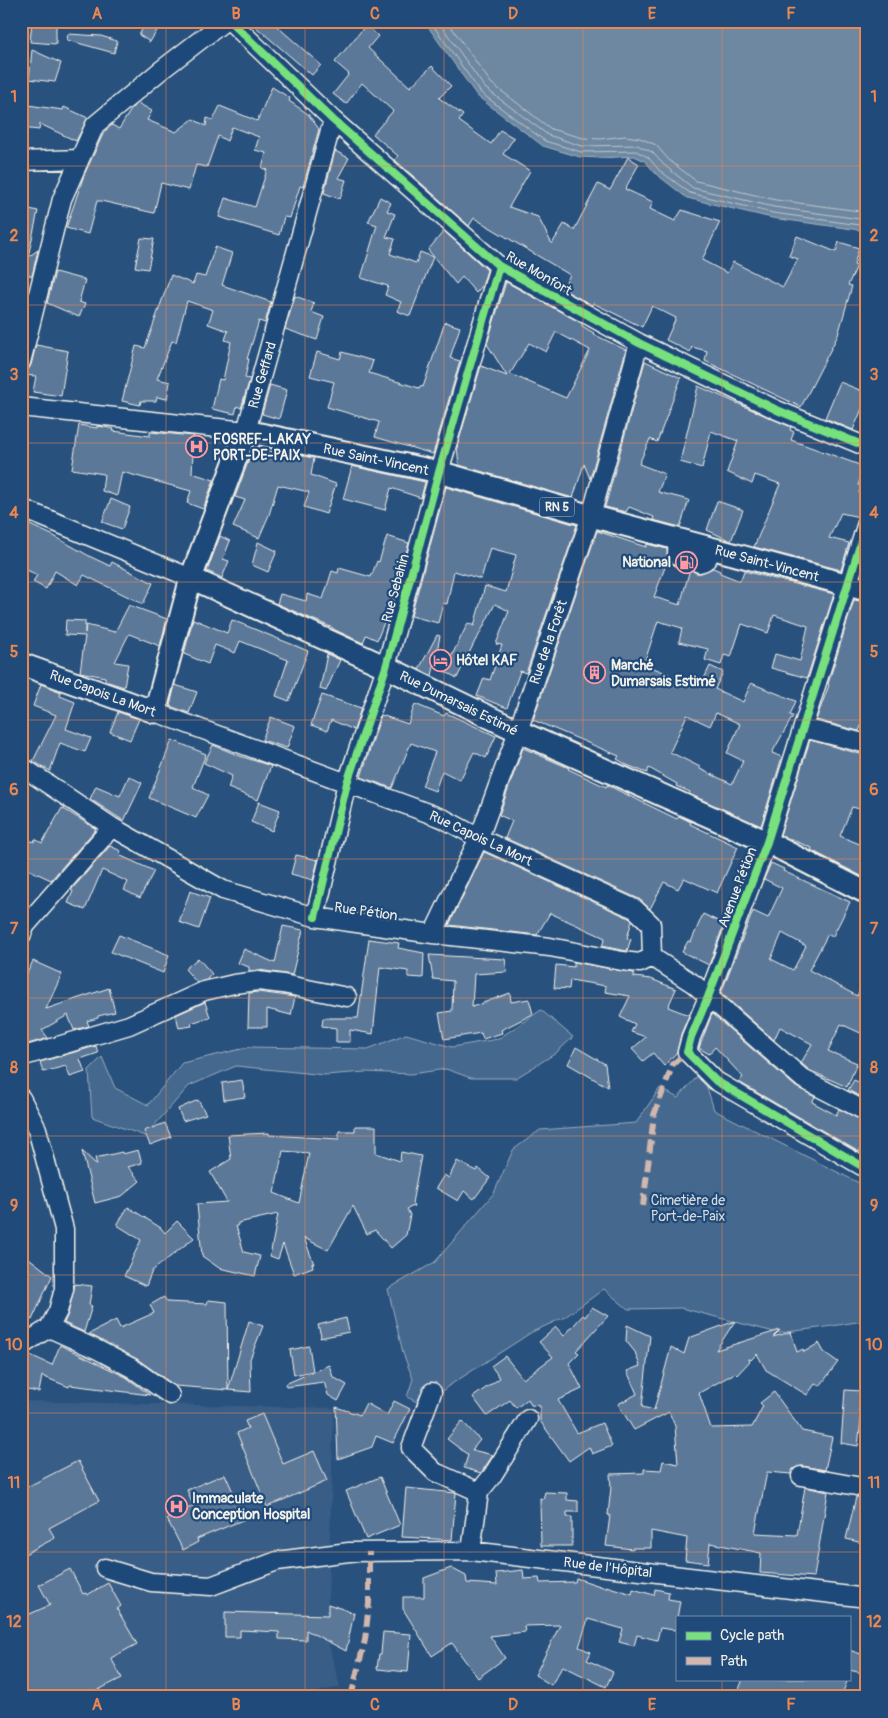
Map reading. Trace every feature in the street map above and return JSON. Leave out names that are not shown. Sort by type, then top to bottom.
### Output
[{"type":"main road","name":"Rue Saint-Vincent","points":[[246,431],[439,472],[590,516],[705,556],[857,588]]},
{"type":"main road","name":"Rue Geffard","points":[[155,712],[191,578],[246,431]]},
{"type":"main road","name":"Rue Dumarsais Estimé","points":[[191,578],[386,667],[518,731],[767,842],[867,893]]},
{"type":"main road","name":"Rue Capois La Mort","points":[[21,664],[155,712]]},
{"type":"street","points":[[21,362],[62,199],[94,126],[160,71],[225,21]]},
{"type":"street","name":"Rue Monfort","points":[[230,21],[333,120],[499,266],[639,343],[777,410],[867,447]]},
{"type":"street","name":"Rue Geffard","points":[[246,431],[333,120]]},
{"type":"street","points":[[21,161],[80,159]]},
{"type":"street","name":"Rue Sebahin","points":[[316,917],[348,782],[386,667],[439,472],[499,266]]},
{"type":"street","name":"Rue de la Forêt","points":[[433,934],[479,838],[518,731],[590,516],[639,343]]},
{"type":"street","name":"Rue Saint-Vincent","points":[[21,407],[246,431]]},
{"type":"street","name":"Rue Dumarsais Estimé","points":[[21,508],[191,578]]},
{"type":"street","name":"Avenue Pétion","points":[[867,523],[857,588],[804,728],[767,842],[708,997],[691,1036],[687,1052],[716,1080],[867,1169]]},
{"type":"street","name":"Rue Capois La Mort","points":[[155,712],[444,819],[479,838],[635,909],[651,924],[652,957]]},
{"type":"street","points":[[804,728],[867,744]]},
{"type":"street","name":"Rue Pétion","points":[[21,766],[112,827],[223,890],[316,917],[433,934],[550,947],[622,961],[640,963],[652,957]]},
{"type":"street","points":[[21,936],[26,925],[112,827]]},
{"type":"street","points":[[652,957],[694,984],[803,1079],[867,1112]]},
{"type":"street","points":[[21,1057],[129,1025],[204,991],[234,984],[258,981],[283,984],[347,998]]},
{"type":"street","points":[[21,1098],[37,1129],[64,1229],[64,1289],[58,1311],[48,1328],[21,1346]]},
{"type":"street","points":[[48,1328],[98,1350],[132,1368],[170,1395]]},
{"type":"street","points":[[432,1392],[411,1448],[435,1472],[479,1492]]},
{"type":"street","points":[[471,1551],[479,1492],[492,1476],[528,1419]]},
{"type":"street","points":[[801,1476],[867,1488]]},
{"type":"street","name":"Rue de l'Hôpital","points":[[105,1568],[151,1582],[211,1586],[277,1561],[349,1552],[471,1551],[867,1598]]},
{"type":"shaded area","name":"Immaculate Conception Hospital","points":[[21,1401],[334,1408],[328,1641],[340,1687],[296,1697],[21,1697]]},
{"type":"green space","points":[[541,1010],[573,1037],[556,1053],[516,1078],[471,1078],[446,1069],[411,1074],[365,1072],[325,1075],[236,1066],[189,1086],[145,1136],[92,1117],[89,1070],[102,1057],[115,1088],[148,1105],[182,1063],[250,1047],[368,1049],[406,1034],[452,1047],[498,1039]]},
{"type":"green space","name":"Cimetière de Port-de-Paix","points":[[702,1071],[714,1110],[867,1187],[867,1298],[863,1321],[778,1333],[681,1308],[628,1309],[604,1289],[565,1317],[532,1332],[447,1387],[427,1407],[407,1397],[413,1379],[403,1353],[388,1289],[435,1262],[494,1193],[513,1150],[540,1130],[636,1123],[660,1088],[678,1098]]},
{"type":"water","points":[[424,21],[867,21],[867,231],[772,218],[687,198],[656,174],[645,161],[634,156],[580,157],[543,146],[477,96]]},
{"type":"building","points":[[32,21],[56,21],[56,44],[30,42]]},
{"type":"building","points":[[147,21],[163,21],[150,42],[139,35]]},
{"type":"building","points":[[249,21],[271,21],[321,65],[312,75]]},
{"type":"building","points":[[366,25],[378,36],[368,48],[410,87],[432,66],[451,86],[439,98],[463,115],[459,121],[491,144],[500,130],[514,138],[503,154],[530,171],[509,207],[538,217],[552,244],[564,224],[574,230],[598,184],[610,190],[628,157],[639,164],[625,189],[653,202],[650,209],[675,221],[682,210],[720,222],[702,260],[727,273],[733,262],[783,287],[798,259],[789,256],[797,236],[836,252],[839,242],[859,248],[854,265],[857,266],[848,285],[852,286],[838,335],[801,407],[705,361],[707,351],[692,347],[690,352],[666,340],[676,318],[652,306],[642,327],[593,303],[592,305],[562,289],[570,275],[474,218],[469,226],[395,160],[398,156],[373,134],[393,111],[362,83],[346,104],[333,94],[349,74],[335,62]]},
{"type":"building","points":[[68,34],[101,36],[117,41],[114,53],[67,40]]},
{"type":"building","points":[[32,50],[61,63],[55,82],[29,79]]},
{"type":"building","points":[[272,87],[290,98],[289,101],[308,114],[319,129],[303,187],[300,186],[290,218],[284,217],[279,235],[219,217],[225,198],[255,207],[267,170],[262,168],[266,153],[255,150],[259,137],[232,127],[227,141],[218,136],[207,167],[196,165],[189,190],[161,183],[154,213],[97,201],[88,234],[66,228],[84,175],[104,132],[112,125],[119,129],[132,108],[138,103],[152,111],[147,120],[176,132],[193,119],[206,126],[207,118],[213,120],[220,106],[257,121]]},
{"type":"building","points":[[21,104],[63,110],[64,107],[88,118],[76,141],[40,124],[39,130],[21,128]]},
{"type":"building","points":[[335,151],[349,158],[338,178],[346,180],[340,199],[324,193]]},
{"type":"building","points":[[380,197],[391,203],[387,211],[395,214],[386,237],[395,239],[390,254],[416,263],[420,252],[433,257],[410,316],[397,311],[401,302],[385,295],[388,286],[361,278],[377,225],[368,222]]},
{"type":"building","points":[[21,207],[38,211],[28,257],[38,250],[32,276],[21,272]]},
{"type":"building","points":[[444,231],[487,270],[482,286],[476,293],[462,277],[456,284],[428,250]]},
{"type":"building","points":[[141,238],[154,239],[148,269],[135,267]]},
{"type":"building","points":[[215,247],[232,253],[222,285],[271,302],[265,323],[259,321],[247,359],[249,359],[245,378],[250,379],[241,408],[237,406],[235,414],[212,409],[219,379],[223,380],[231,342],[225,340],[228,331],[208,324],[213,310],[187,301],[176,342],[172,341],[157,379],[170,382],[167,399],[157,397],[156,401],[141,401],[140,405],[122,401],[136,346],[145,348],[171,275],[193,284],[196,275],[205,277]]},
{"type":"building","points":[[55,272],[85,280],[79,302],[85,304],[79,317],[47,303]]},
{"type":"building","points":[[506,282],[583,324],[582,326],[593,334],[626,350],[590,479],[584,464],[573,498],[459,465],[457,447],[481,366],[507,376],[487,344]],"holes":[[[556,332],[590,350],[566,398],[510,374],[529,343],[546,352]]]},
{"type":"building","points":[[295,296],[314,303],[311,312],[324,317],[317,340],[285,329]]},
{"type":"building","points":[[445,322],[460,327],[450,358],[460,361],[433,454],[375,437],[379,422],[327,407],[334,382],[310,376],[317,352],[340,359],[342,352],[373,361],[369,373],[419,388],[420,386],[423,387]]},
{"type":"building","points":[[36,345],[68,351],[61,396],[33,392],[36,376],[21,375],[21,372],[28,370],[31,365]]},
{"type":"building","points":[[645,361],[681,378],[657,442],[650,439],[639,464],[665,474],[658,492],[689,500],[680,527],[653,520],[654,517],[629,507],[626,512],[605,507]]},
{"type":"building","points":[[840,382],[867,393],[853,430],[825,418]]},
{"type":"building","points":[[270,385],[287,390],[279,419],[262,414]]},
{"type":"building","points":[[698,386],[791,427],[790,430],[794,432],[791,440],[865,467],[858,485],[861,486],[859,493],[867,494],[867,513],[859,517],[841,513],[829,538],[849,543],[841,570],[754,547],[780,484],[755,475],[752,484],[727,472],[738,441],[711,431],[702,468],[680,462]]},
{"type":"building","points":[[79,425],[97,428],[97,426],[104,427],[114,429],[113,431],[150,436],[150,432],[194,436],[192,473],[214,480],[203,509],[187,503],[191,491],[122,472],[117,496],[102,491],[104,474],[72,469]]},
{"type":"building","points":[[254,446],[292,458],[293,454],[314,458],[311,475],[336,484],[326,514],[304,507],[309,492],[278,485],[269,515],[259,538],[233,527],[245,500],[235,497]]},
{"type":"building","points":[[352,466],[425,482],[421,498],[391,488],[385,510],[343,499]]},
{"type":"building","points":[[446,487],[577,525],[526,673],[520,671],[507,708],[477,696],[484,678],[490,680],[502,645],[496,644],[509,611],[495,604],[457,678],[444,671],[468,623],[474,626],[485,586],[506,592],[516,555],[490,548],[481,579],[454,571],[447,604],[443,603],[438,623],[411,616]]},
{"type":"building","points":[[111,499],[130,507],[122,529],[102,522]]},
{"type":"building","points":[[717,501],[743,510],[731,541],[707,530]]},
{"type":"building","points":[[21,521],[110,566],[112,562],[153,583],[143,604],[84,575],[78,585],[55,571],[46,589],[33,582],[37,575],[21,567]]},
{"type":"building","points":[[597,531],[646,547],[647,544],[667,549],[668,559],[654,597],[680,605],[690,569],[696,573],[701,573],[713,568],[740,581],[744,571],[834,594],[807,678],[771,668],[775,654],[800,661],[808,626],[774,615],[768,633],[742,624],[731,657],[724,655],[721,665],[705,660],[708,649],[679,642],[682,628],[658,621],[644,664],[700,687],[710,666],[723,672],[715,689],[743,702],[751,683],[796,701],[790,715],[793,716],[772,753],[782,757],[761,826],[689,794],[690,792],[676,786],[677,784],[649,768],[647,773],[627,765],[617,759],[619,756],[533,720]],"holes":[[[716,713],[740,724],[727,753],[743,761],[732,784],[670,752],[687,715],[710,726]]]},
{"type":"building","points":[[220,536],[230,541],[223,559],[229,561],[222,578],[207,571]]},
{"type":"building","points":[[387,536],[409,543],[390,610],[377,640],[366,635],[363,643],[277,604],[280,594],[306,601],[307,594],[323,599],[332,571],[338,573],[339,568],[371,577],[377,561],[379,562]]},
{"type":"building","points":[[258,542],[277,551],[268,572],[252,565]]},
{"type":"building","points":[[854,600],[867,602],[867,625],[862,635],[867,637],[867,712],[859,731],[816,720],[829,685]]},
{"type":"building","points":[[129,605],[167,619],[160,646],[129,634],[115,662],[128,664],[124,687],[105,681],[105,677],[80,672],[85,636],[65,635],[66,620],[85,621],[85,633],[86,625],[115,632]]},
{"type":"building","points":[[193,619],[227,633],[232,620],[308,651],[289,701],[276,696],[288,660],[240,641],[235,653],[215,645],[208,664],[184,654]]},
{"type":"building","points":[[437,635],[440,636],[432,676],[419,669]]},
{"type":"building","points":[[327,654],[340,660],[326,691],[320,689]]},
{"type":"building","points":[[41,684],[61,692],[60,696],[75,702],[66,729],[91,738],[85,752],[60,743],[50,771],[33,761],[56,715],[33,706]]},
{"type":"building","points":[[175,685],[197,692],[189,713],[170,706]]},
{"type":"building","points":[[322,695],[361,708],[354,730],[331,720],[327,731],[311,725]]},
{"type":"building","points":[[415,704],[444,716],[446,713],[496,736],[486,758],[474,752],[460,780],[442,771],[435,791],[422,786],[435,752],[411,743],[392,788],[361,777],[381,715],[408,724]]},
{"type":"building","points":[[118,712],[139,719],[130,740],[110,732]]},
{"type":"building","points":[[271,717],[295,726],[287,748],[262,740]]},
{"type":"building","points":[[172,740],[206,754],[193,787],[208,795],[196,818],[149,798]]},
{"type":"building","points":[[810,740],[867,756],[867,811],[852,807],[840,836],[867,847],[867,879],[811,850],[812,848],[780,835]]},
{"type":"building","points":[[213,745],[271,766],[258,800],[228,788],[232,776],[204,763]]},
{"type":"building","points":[[523,748],[606,787],[607,785],[677,819],[679,816],[691,822],[690,824],[738,847],[717,893],[684,878],[678,889],[664,882],[650,909],[639,899],[505,838],[512,821],[499,815]]},
{"type":"building","points":[[129,776],[142,783],[124,821],[90,799],[96,786],[120,796]]},
{"type":"building","points":[[259,802],[280,810],[272,831],[251,822]]},
{"type":"building","points":[[62,808],[96,829],[51,880],[21,866],[21,837],[34,842],[35,839],[42,843]]},
{"type":"building","points":[[110,846],[121,851],[119,855],[154,871],[140,898],[124,890],[128,882],[102,870],[85,910],[68,903],[73,891],[71,890]]},
{"type":"building","points":[[484,852],[629,918],[632,921],[627,938],[631,939],[627,951],[602,946],[605,938],[550,913],[537,935],[449,925]]},
{"type":"building","points":[[296,855],[318,860],[313,880],[291,874]]},
{"type":"building","points":[[771,863],[784,869],[783,871],[850,902],[833,936],[828,934],[809,970],[857,996],[867,975],[867,1036],[841,1024],[828,1051],[857,1063],[847,1087],[809,1070],[801,1063],[812,1044],[780,1027],[774,1040],[721,993],[753,911],[768,918],[782,888],[764,879]],"holes":[[[782,933],[806,946],[793,970],[771,959]]]},
{"type":"building","points":[[190,891],[210,898],[199,929],[179,922]]},
{"type":"building","points":[[703,914],[724,924],[709,965],[682,952],[688,941],[691,942]]},
{"type":"building","points":[[283,926],[303,930],[292,975],[259,970],[249,971],[249,967],[238,963],[244,949],[275,963]]},
{"type":"building","points":[[119,935],[169,955],[163,973],[111,952]]},
{"type":"building","points":[[369,939],[399,943],[398,948],[424,953],[423,978],[408,977],[408,971],[380,967],[373,1034],[350,1030],[350,1042],[336,1042],[336,1028],[322,1026],[323,1018],[358,1018]]},
{"type":"building","points":[[429,955],[505,959],[507,972],[474,974],[472,1007],[510,993],[511,1002],[529,999],[533,1014],[501,1030],[502,1033],[483,1039],[481,1033],[444,1039],[439,1013],[452,1011],[453,981],[433,979]]},
{"type":"building","points":[[198,958],[212,974],[206,980],[197,983],[185,969]]},
{"type":"building","points":[[33,961],[62,974],[46,1009],[109,988],[115,1012],[98,1016],[98,1018],[87,1021],[89,1026],[74,1030],[68,1015],[42,1030],[48,1038],[21,1046],[21,985]]},
{"type":"building","points":[[574,962],[634,973],[634,977],[651,979],[676,989],[668,1007],[689,1015],[681,1034],[677,1052],[664,1066],[653,1053],[643,1061],[632,1049],[646,1037],[631,1032],[635,1024],[620,1017],[630,996],[605,992],[606,986],[570,980],[569,989],[554,988],[556,965],[574,967]]},
{"type":"building","points":[[258,992],[295,997],[291,1015],[267,1009],[267,1027],[248,1027],[249,993]]},
{"type":"building","points":[[205,1002],[210,1017],[191,1023],[192,1026],[179,1028],[176,1015]]},
{"type":"building","points":[[712,1014],[796,1087],[815,1097],[812,1102],[836,1115],[839,1109],[867,1123],[867,1135],[859,1152],[739,1082],[743,1077],[715,1047],[709,1054],[699,1048]]},
{"type":"building","points":[[96,1046],[98,1053],[80,1059],[85,1072],[70,1077],[66,1066],[43,1072],[40,1062]]},
{"type":"building","points":[[576,1047],[605,1064],[608,1087],[568,1064]]},
{"type":"building","points":[[242,1080],[245,1097],[224,1100],[222,1083]]},
{"type":"building","points":[[854,1080],[867,1086],[867,1100],[848,1090]]},
{"type":"building","points":[[198,1100],[206,1114],[183,1121],[178,1109]]},
{"type":"building","points":[[165,1123],[171,1137],[150,1145],[144,1131]]},
{"type":"building","points":[[355,1126],[376,1126],[376,1153],[400,1161],[401,1152],[421,1156],[412,1203],[414,1206],[407,1209],[410,1215],[406,1235],[391,1248],[375,1230],[367,1234],[353,1206],[328,1250],[304,1238],[314,1264],[312,1263],[313,1267],[294,1274],[283,1244],[278,1259],[270,1256],[278,1214],[238,1223],[236,1226],[244,1252],[260,1256],[255,1276],[219,1268],[202,1256],[197,1204],[227,1202],[210,1172],[231,1159],[228,1135],[269,1133],[269,1135],[339,1139],[339,1131],[355,1131]],"holes":[[[283,1151],[309,1153],[299,1203],[274,1193]]]},
{"type":"building","points":[[138,1150],[142,1163],[128,1167],[140,1181],[122,1196],[95,1203],[82,1151],[97,1165],[95,1158]]},
{"type":"building","points":[[457,1161],[476,1171],[478,1168],[490,1178],[474,1199],[464,1191],[458,1201],[436,1188],[444,1175],[449,1178]]},
{"type":"building","points":[[128,1207],[161,1228],[165,1233],[177,1221],[194,1238],[152,1271],[146,1286],[124,1276],[141,1240],[117,1225]]},
{"type":"building","points":[[21,1252],[52,1276],[32,1320],[30,1319],[21,1332],[21,1296],[27,1281],[21,1276]]},
{"type":"building","points":[[75,1284],[92,1286],[89,1305],[92,1306],[84,1332],[64,1323]]},
{"type":"building","points":[[164,1297],[167,1302],[207,1304],[208,1300],[227,1302],[228,1390],[175,1386],[137,1359],[89,1334],[116,1320],[120,1328],[154,1313],[150,1305]]},
{"type":"building","points":[[592,1307],[608,1316],[576,1351],[579,1353],[569,1363],[582,1389],[558,1400],[577,1433],[602,1423],[612,1446],[592,1454],[589,1447],[569,1461],[540,1421],[540,1406],[531,1405],[528,1399],[516,1408],[510,1400],[487,1416],[473,1397],[500,1378],[491,1366],[505,1356],[523,1379],[553,1357],[539,1342],[556,1327],[564,1336],[583,1315],[585,1317]]},
{"type":"building","points":[[346,1318],[349,1332],[320,1338],[318,1325]]},
{"type":"building","points":[[249,1321],[263,1326],[250,1359],[251,1392],[228,1390]]},
{"type":"building","points":[[735,1321],[716,1350],[780,1330],[773,1337],[791,1332],[797,1352],[803,1349],[804,1352],[819,1343],[824,1352],[838,1362],[820,1386],[815,1384],[807,1395],[766,1370],[757,1354],[751,1360],[748,1358],[750,1361],[737,1375],[735,1373],[699,1393],[711,1428],[752,1427],[763,1406],[760,1403],[774,1392],[802,1431],[832,1437],[825,1470],[802,1466],[793,1469],[791,1474],[767,1472],[755,1533],[797,1535],[805,1487],[828,1492],[814,1577],[760,1573],[761,1553],[710,1543],[708,1563],[685,1560],[687,1538],[651,1531],[651,1548],[632,1549],[606,1546],[610,1515],[608,1515],[611,1487],[610,1474],[644,1473],[644,1469],[661,1470],[663,1461],[678,1464],[675,1426],[669,1412],[634,1430],[618,1404],[637,1394],[627,1371],[640,1366],[635,1352],[626,1341],[627,1325],[650,1336],[642,1407],[654,1410],[671,1347],[684,1354],[689,1338]]},
{"type":"building","points":[[60,1345],[126,1377],[150,1395],[70,1385],[69,1387],[42,1376],[39,1392],[21,1389],[21,1357],[28,1354],[52,1365]]},
{"type":"building","points":[[309,1346],[313,1371],[294,1375],[290,1350]]},
{"type":"building","points":[[329,1365],[333,1377],[347,1385],[338,1401],[328,1395],[324,1382],[286,1387],[285,1384]]},
{"type":"building","points":[[845,1390],[861,1391],[859,1411],[862,1411],[858,1446],[841,1443]]},
{"type":"building","points":[[394,1401],[410,1409],[393,1443],[376,1436],[372,1447],[338,1459],[336,1407],[360,1415],[366,1403],[387,1415]]},
{"type":"building","points":[[262,1414],[283,1464],[314,1451],[327,1481],[267,1507],[237,1433],[248,1428],[245,1421]]},
{"type":"building","points":[[462,1421],[480,1440],[472,1450],[493,1455],[481,1473],[464,1468],[468,1455],[447,1439]]},
{"type":"building","points":[[78,1461],[99,1501],[49,1528],[55,1538],[21,1556],[21,1490]]},
{"type":"building","points":[[225,1474],[245,1519],[197,1539],[198,1542],[183,1550],[167,1519],[193,1506],[187,1490]]},
{"type":"building","points":[[380,1477],[400,1525],[366,1539],[346,1491]]},
{"type":"building","points":[[406,1488],[456,1493],[452,1540],[402,1537]]},
{"type":"building","points":[[545,1492],[567,1493],[567,1500],[578,1501],[578,1512],[567,1512],[567,1517],[572,1517],[572,1546],[541,1546],[540,1498],[543,1499]]},
{"type":"building","points":[[856,1497],[867,1498],[867,1544],[846,1539]]},
{"type":"building","points":[[451,1568],[466,1576],[467,1583],[497,1585],[496,1573],[523,1570],[524,1579],[539,1578],[540,1583],[575,1582],[576,1578],[632,1594],[633,1589],[654,1595],[655,1589],[669,1592],[668,1599],[680,1601],[675,1630],[660,1628],[657,1640],[637,1635],[634,1646],[619,1642],[623,1629],[588,1619],[579,1647],[591,1652],[587,1660],[613,1672],[606,1687],[563,1666],[551,1685],[535,1675],[560,1625],[524,1626],[525,1632],[490,1636],[505,1658],[478,1678],[452,1643],[432,1656],[403,1609],[403,1597],[424,1597],[424,1578]]},
{"type":"building","points":[[70,1569],[83,1594],[86,1593],[87,1595],[108,1583],[121,1606],[117,1609],[137,1644],[111,1658],[122,1678],[92,1693],[91,1690],[76,1697],[21,1697],[21,1618],[50,1605],[39,1585]]},
{"type":"building","points":[[328,1604],[354,1613],[346,1651],[306,1630],[306,1640],[279,1639],[279,1632],[240,1630],[240,1637],[225,1637],[225,1612],[328,1615]]},
{"type":"building","points":[[383,1632],[411,1634],[408,1672],[377,1669],[379,1654],[381,1654]]},
{"type":"building","points":[[850,1650],[867,1656],[867,1674],[850,1670]]},
{"type":"building","points":[[743,1680],[848,1680],[841,1697],[794,1697],[784,1694],[783,1697],[736,1697]]},
{"type":"marked path","points":[[643,1206],[654,1115],[673,1064],[687,1052]]},
{"type":"marked path","points":[[351,1697],[365,1640],[369,1603],[369,1552]]},
{"type":"cycle path","points":[[230,21],[333,120],[499,266],[639,343],[777,410],[867,447]]},
{"type":"cycle path","points":[[315,917],[347,783],[386,667],[439,472],[499,266]]},
{"type":"cycle path","points":[[867,523],[767,842],[691,1037],[687,1052],[716,1081],[867,1169]]},
{"type":"place","name":"FOSREF-LAKAY PORT-DE-PAIX","points":[[197,447]]},
{"type":"place","name":"National","points":[[687,562]]},
{"type":"place","name":"Hôtel KAF","points":[[440,660]]},
{"type":"place","name":"Marché Dumarsais Estimé","points":[[595,673]]},
{"type":"place","name":"Immaculate Conception Hospital","points":[[176,1506]]}]
